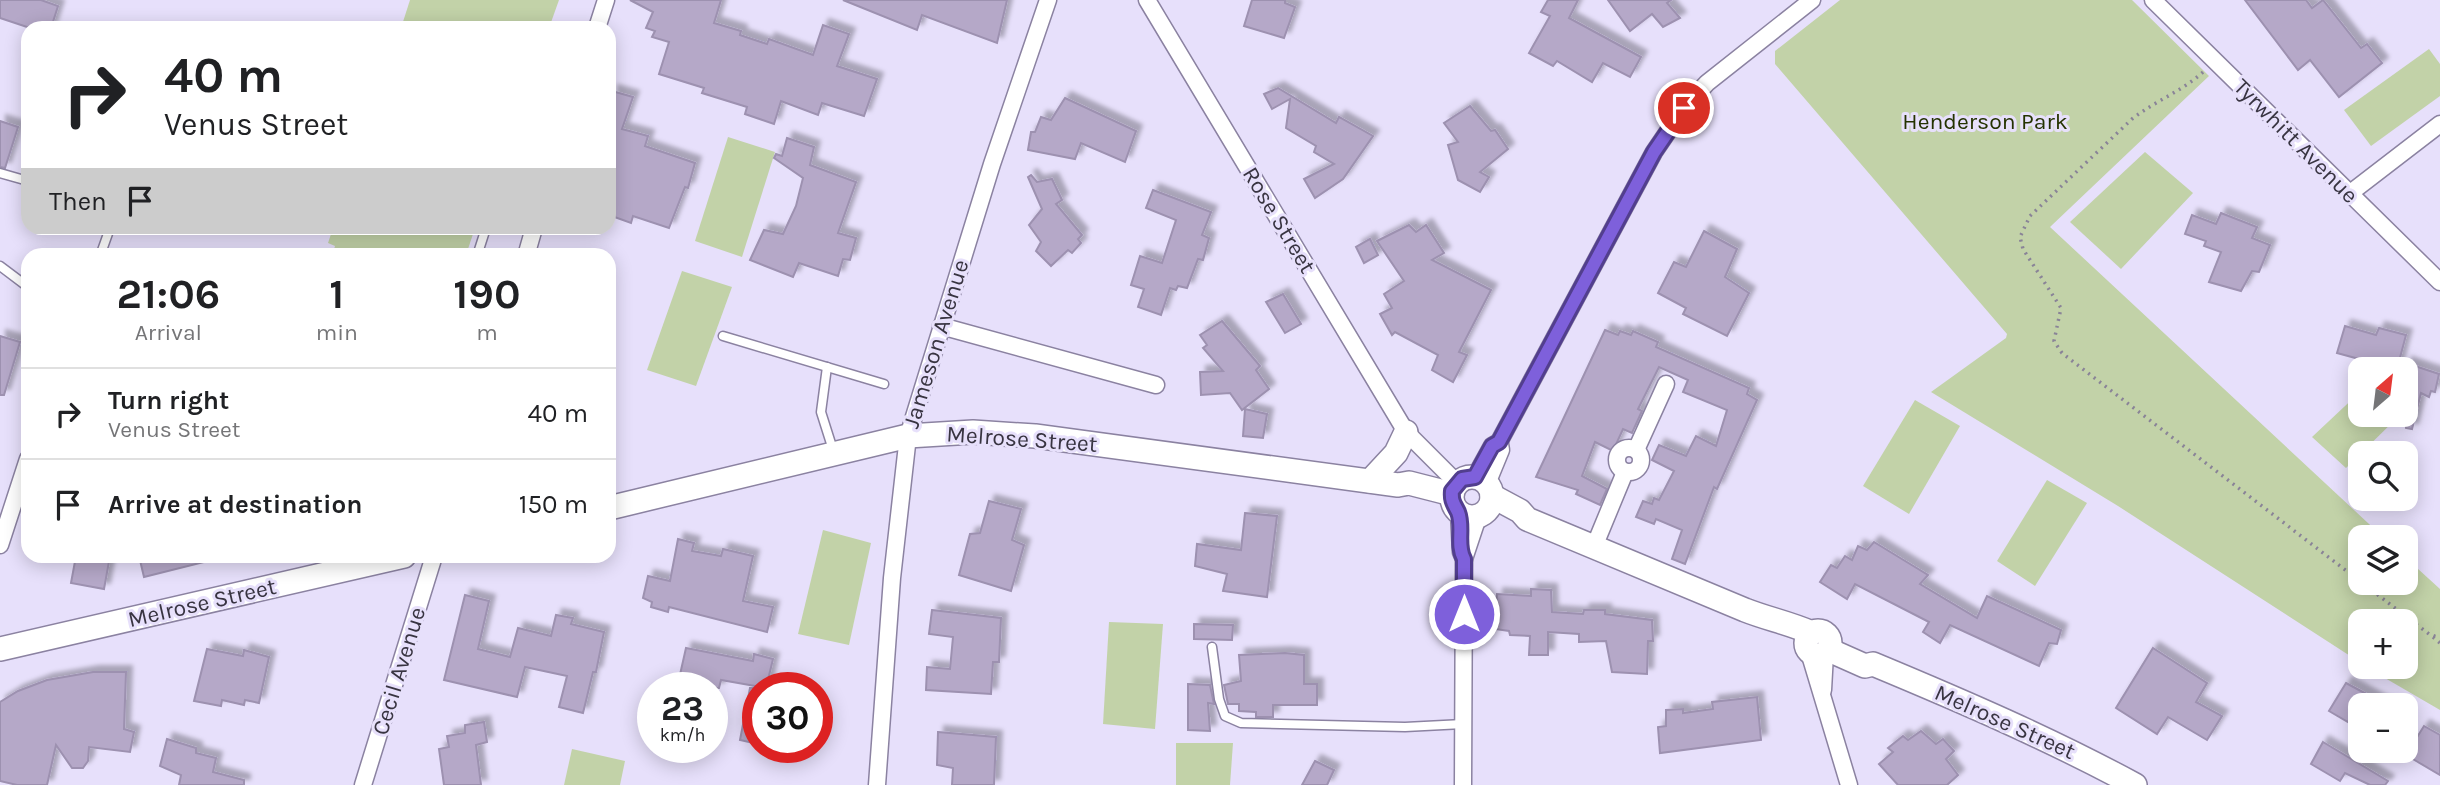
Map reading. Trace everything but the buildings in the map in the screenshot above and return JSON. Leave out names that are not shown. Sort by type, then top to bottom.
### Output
[{"type":"street","points":[[599,21],[606,0]]},
{"type":"street","name":"Jameson Avenue","points":[[877,785],[892,579],[908,436],[941,326],[1048,0]]},
{"type":"street","name":"Rose Street","points":[[1147,0],[1409,435],[1419,462],[1434,478],[1469,497]]},
{"type":"street","points":[[1463,785],[1464,559],[1461,552],[1469,497],[1492,446],[1499,442],[1654,152],[1684,108],[1707,83],[1812,0]]},
{"type":"street","name":"Tyrwhitt Avenue","points":[[2152,0],[2440,282]]},
{"type":"street","points":[[2349,194],[2440,124]]},
{"type":"street","points":[[941,326],[1156,385]]},
{"type":"street","points":[[1594,547],[1625,472],[1635,471],[1641,464],[1636,450],[1665,384]]},
{"type":"street","name":"Melrose Street","points":[[616,506],[908,436],[973,432],[1035,436],[1398,485],[1409,493],[1469,497],[1520,511],[1527,519],[1594,547],[1770,620],[1780,619],[1819,645],[1870,656],[1873,664],[2024,729],[2135,785]]},
{"type":"street","points":[[1370,481],[1409,435]]},
{"type":"street","points":[[0,545],[7,496],[21,471]]},
{"type":"street","name":"Melrose Street","points":[[0,649],[374,563]]},
{"type":"street","name":"Cecil Avenue","points":[[363,785],[432,563]]},
{"type":"street","points":[[1819,645],[1823,690],[1849,785]]},
{"type":"lane","points":[[0,173],[21,179]]},
{"type":"lane","points":[[0,266],[21,282]]},
{"type":"lane","points":[[723,336],[884,384]]},
{"type":"lane","points":[[827,367],[821,412],[834,453]]},
{"type":"lane","points":[[1212,647],[1219,699],[1225,716],[1241,723],[1405,727],[1463,724]]},
{"type":"path","points":[[2215,61],[2192,82],[2132,119],[2030,216],[2020,237],[2023,249],[2061,308],[2053,341],[2062,353],[2440,640]]},
{"type":"green space","points":[[410,0],[559,0],[552,21],[403,21]]},
{"type":"green space","name":"Henderson Park","points":[[1840,0],[2132,0],[2209,76],[2050,227],[2348,504],[2348,511],[2355,511],[2370,525],[2348,525],[2348,595],[2418,595],[2418,569],[2440,589],[2440,710],[2418,697],[2418,693],[2411,693],[2387,679],[2418,679],[2418,609],[2348,609],[2348,655],[2118,506],[1931,392],[2006,338],[2007,334],[1775,64],[1775,51]]},
{"type":"green space","points":[[2429,49],[2440,64],[2440,96],[2371,146],[2344,110]]},
{"type":"green space","points":[[728,137],[775,152],[742,257],[695,241]]},
{"type":"green space","points":[[2145,152],[2193,193],[2121,269],[2070,222]]},
{"type":"green space","points":[[331,235],[473,235],[468,248],[334,248],[328,243]]},
{"type":"green space","points":[[682,271],[732,287],[696,386],[647,370]]},
{"type":"green space","points":[[1915,400],[1960,426],[1909,514],[1863,486]]},
{"type":"green space","points":[[2348,403],[2348,427],[2388,427],[2374,441],[2348,441],[2346,468],[2312,437]]},
{"type":"green space","points":[[2047,480],[2087,503],[2035,586],[1997,561]]},
{"type":"green space","points":[[823,530],[871,543],[849,645],[798,634]]},
{"type":"green space","points":[[1109,622],[1163,624],[1155,729],[1103,724]]},
{"type":"green space","points":[[1176,743],[1233,743],[1230,785],[1176,785]]},
{"type":"green space","points":[[572,749],[625,761],[620,785],[564,785]]},
{"type":"route","points":[[1464,614],[1464,559],[1458,513],[1451,499],[1452,491],[1462,479],[1475,477],[1492,446],[1499,442],[1654,152],[1684,108]]}]
